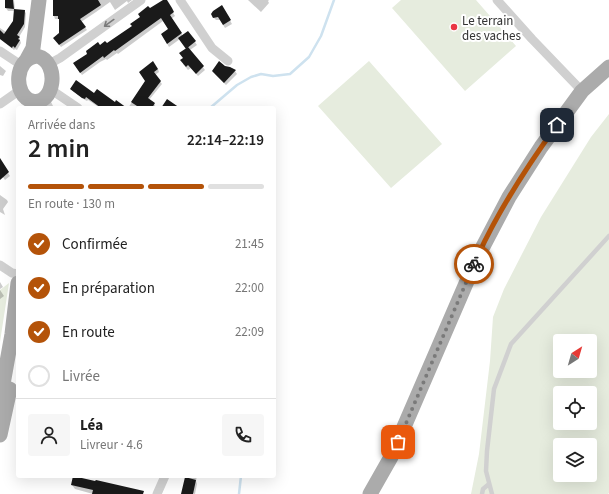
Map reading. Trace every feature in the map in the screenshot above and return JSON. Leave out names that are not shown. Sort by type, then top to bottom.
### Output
[{"type":"main road","points":[[37,100],[51,72],[40,48],[39,5]]},
{"type":"main road","points":[[24,62],[33,48],[39,5]]},
{"type":"main road","points":[[24,62],[35,56],[47,61]]},
{"type":"main road","points":[[24,62],[37,100]]},
{"type":"main road","points":[[370,494],[398,442],[483,245],[516,184],[582,91],[609,68]]},
{"type":"main road","points":[[557,125],[586,96],[609,68]]},
{"type":"main road","points":[[0,401],[12,334],[16,300]]},
{"type":"main road","points":[[0,435],[10,392],[16,356]]},
{"type":"street","points":[[47,61],[60,58],[141,0]]},
{"type":"street","points":[[180,0],[212,48],[228,61]]},
{"type":"street","points":[[497,0],[567,77],[582,91]]},
{"type":"street","points":[[0,51],[24,62]]},
{"type":"street","points":[[0,104],[37,100],[68,106]]},
{"type":"street","points":[[0,265],[12,274],[16,274]]},
{"type":"street","points":[[157,494],[164,478]]},
{"type":"lane","points":[[492,494],[486,471],[494,389],[511,344],[609,236]]},
{"type":"lane","points":[[482,494],[483,489],[489,484]]},
{"type":"shaded area","name":"Le terrain des vaches","points":[[401,0],[476,0],[516,46],[465,91],[392,8]]},
{"type":"shaded area","points":[[369,61],[442,144],[391,188],[318,106]]},
{"type":"shaded area","points":[[609,114],[609,493],[471,494],[479,454],[490,361],[493,317],[504,289],[541,217],[591,137]]},
{"type":"shaded area","points":[[9,283],[0,342],[0,290]]},
{"type":"building","points":[[5,0],[13,0],[14,9],[5,8]]},
{"type":"building","points":[[53,0],[98,0],[101,5],[80,19],[86,27],[59,45],[53,38],[59,33],[59,19],[58,16],[53,16]]},
{"type":"building","points":[[163,0],[167,0],[172,8],[174,12],[170,15],[182,33],[167,44],[161,34],[168,29],[161,18],[115,51],[114,50],[104,58],[103,56],[80,73],[73,63],[87,54],[86,51],[98,42],[100,45],[105,41],[107,43],[132,26],[130,24],[140,17],[138,14],[148,6],[150,8]]},
{"type":"building","points":[[222,5],[231,20],[223,25],[218,17],[213,18],[211,14]]},
{"type":"building","points":[[14,9],[25,10],[24,24],[17,35],[20,37],[18,39],[20,40],[15,48],[13,46],[12,48],[0,39],[0,30],[4,34],[13,21]]},
{"type":"building","points":[[188,31],[196,41],[186,49],[178,38]]},
{"type":"building","points":[[188,47],[204,66],[196,74],[188,65],[186,67],[180,60],[183,58],[179,53]]},
{"type":"building","points":[[153,61],[158,69],[154,72],[161,81],[148,98],[155,103],[153,106],[137,106],[131,102],[145,81],[139,72]]},
{"type":"building","points":[[219,61],[225,66],[236,70],[224,83],[212,71]]},
{"type":"building","points":[[76,80],[94,93],[97,89],[115,102],[116,100],[124,106],[98,106],[86,97],[85,99],[82,98],[70,89]]},
{"type":"building","points":[[167,99],[177,106],[162,106]]},
{"type":"building","points":[[0,158],[9,172],[0,180]]},
{"type":"building","points":[[73,478],[82,478],[144,491],[143,494],[92,494],[93,490],[71,485]]},
{"type":"building","points":[[185,478],[196,480],[193,494],[181,494]]},
{"type":"waterway","points":[[212,106],[237,85],[251,77],[261,74],[273,76],[290,74],[309,57],[321,36],[334,0]]},
{"type":"waterway","points":[[239,494],[241,478]]},
{"type":"way so far","points":[[398,442],[474,264]]},
{"type":"place","name":"Le terrain des vaches","points":[[454,27]]},
{"type":"route","points":[[474,264],[488,234],[509,197],[524,172],[557,125]]}]
